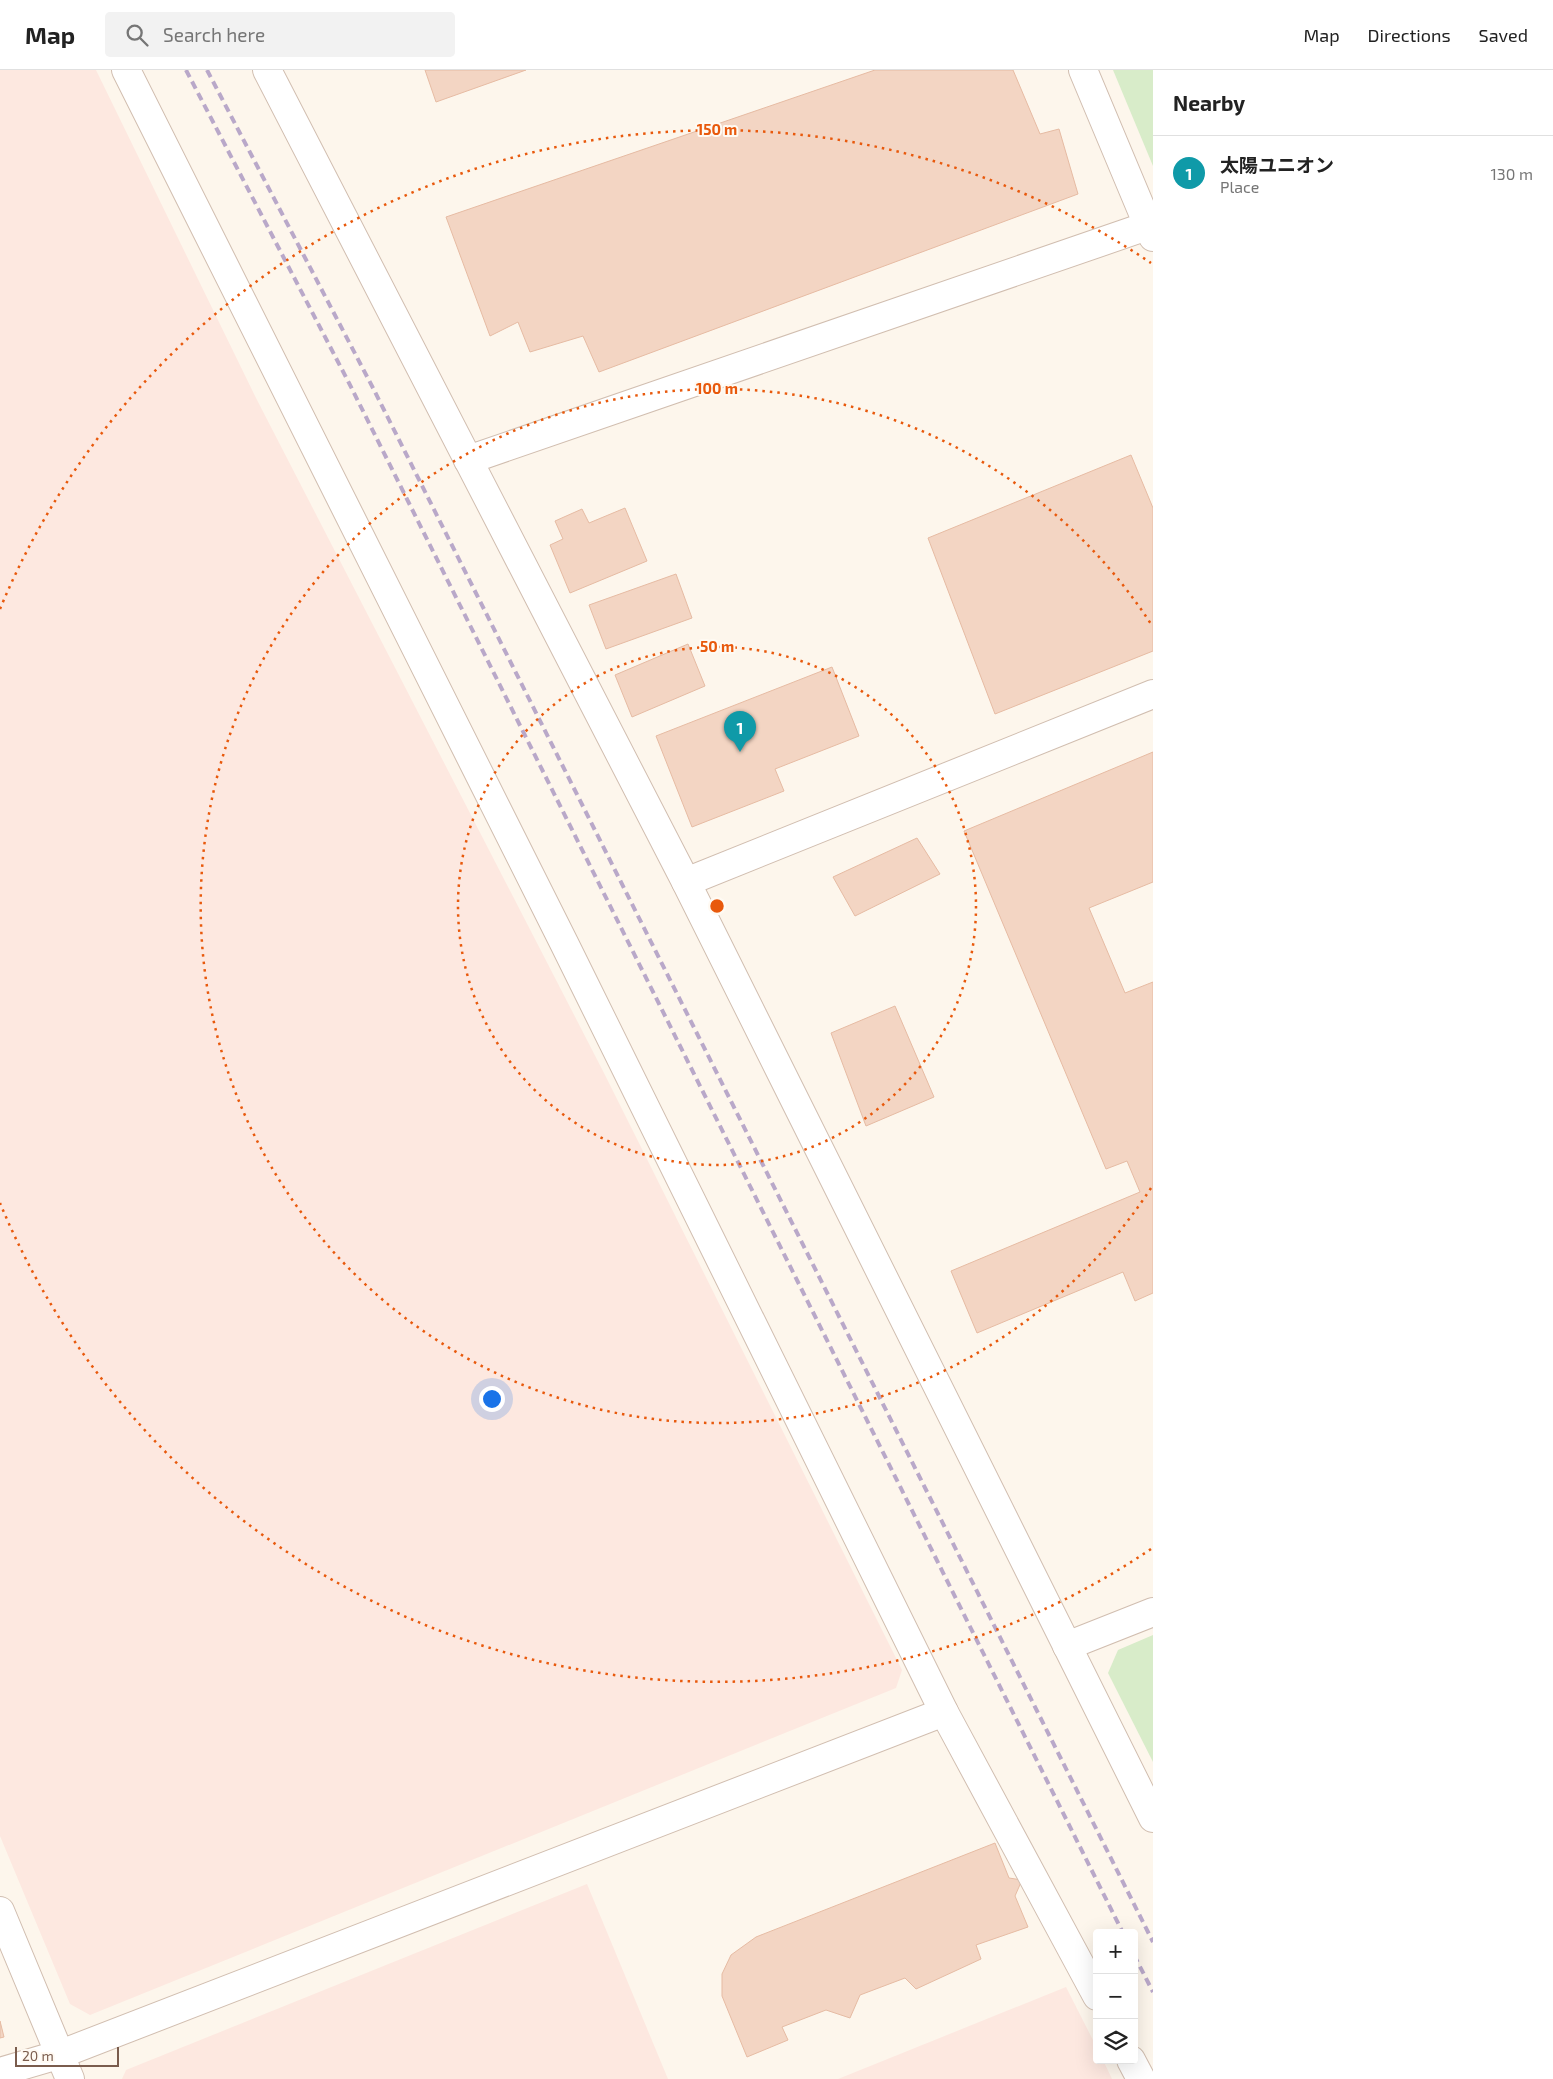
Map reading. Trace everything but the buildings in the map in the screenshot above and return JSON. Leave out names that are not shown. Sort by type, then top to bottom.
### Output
[{"type":"street","points":[[126,70],[564,943],[944,1712],[1093,1989]]},
{"type":"street","points":[[267,70],[686,882],[1153,1818]]},
{"type":"street","points":[[468,460],[1151,229],[1083,70]]},
{"type":"street","points":[[686,882],[1153,694]]},
{"type":"street","points":[[1067,1646],[1153,1612]]},
{"type":"street","points":[[0,2072],[65,2067],[944,1712]]},
{"type":"street","points":[[0,1911],[65,2067]]},
{"type":"street","points":[[1133,2064],[1141,2079]]},
{"type":"shaded area","points":[[0,70],[96,70],[256,398],[604,1073],[902,1670],[896,1688],[90,2015],[70,2004],[0,1836]]},
{"type":"shaded area","points":[[587,1884],[668,2079],[122,2079],[126,2070]]},
{"type":"shaded area","points":[[1066,1987],[1093,2040],[1093,2064],[1105,2064],[1112,2079],[838,2079]]},
{"type":"green space","points":[[1113,70],[1153,70],[1153,166]]},
{"type":"green space","points":[[1153,1635],[1153,1762],[1108,1673],[1118,1650]]},
{"type":"railway","points":[[186,70],[349,383],[1121,1929]]},
{"type":"railway","points":[[207,70],[373,388],[1153,1942]]},
{"type":"railway","points":[[1138,1963],[1153,1992]]},
{"type":"place","name":"太陽ユニオン","points":[[740,752]]}]
